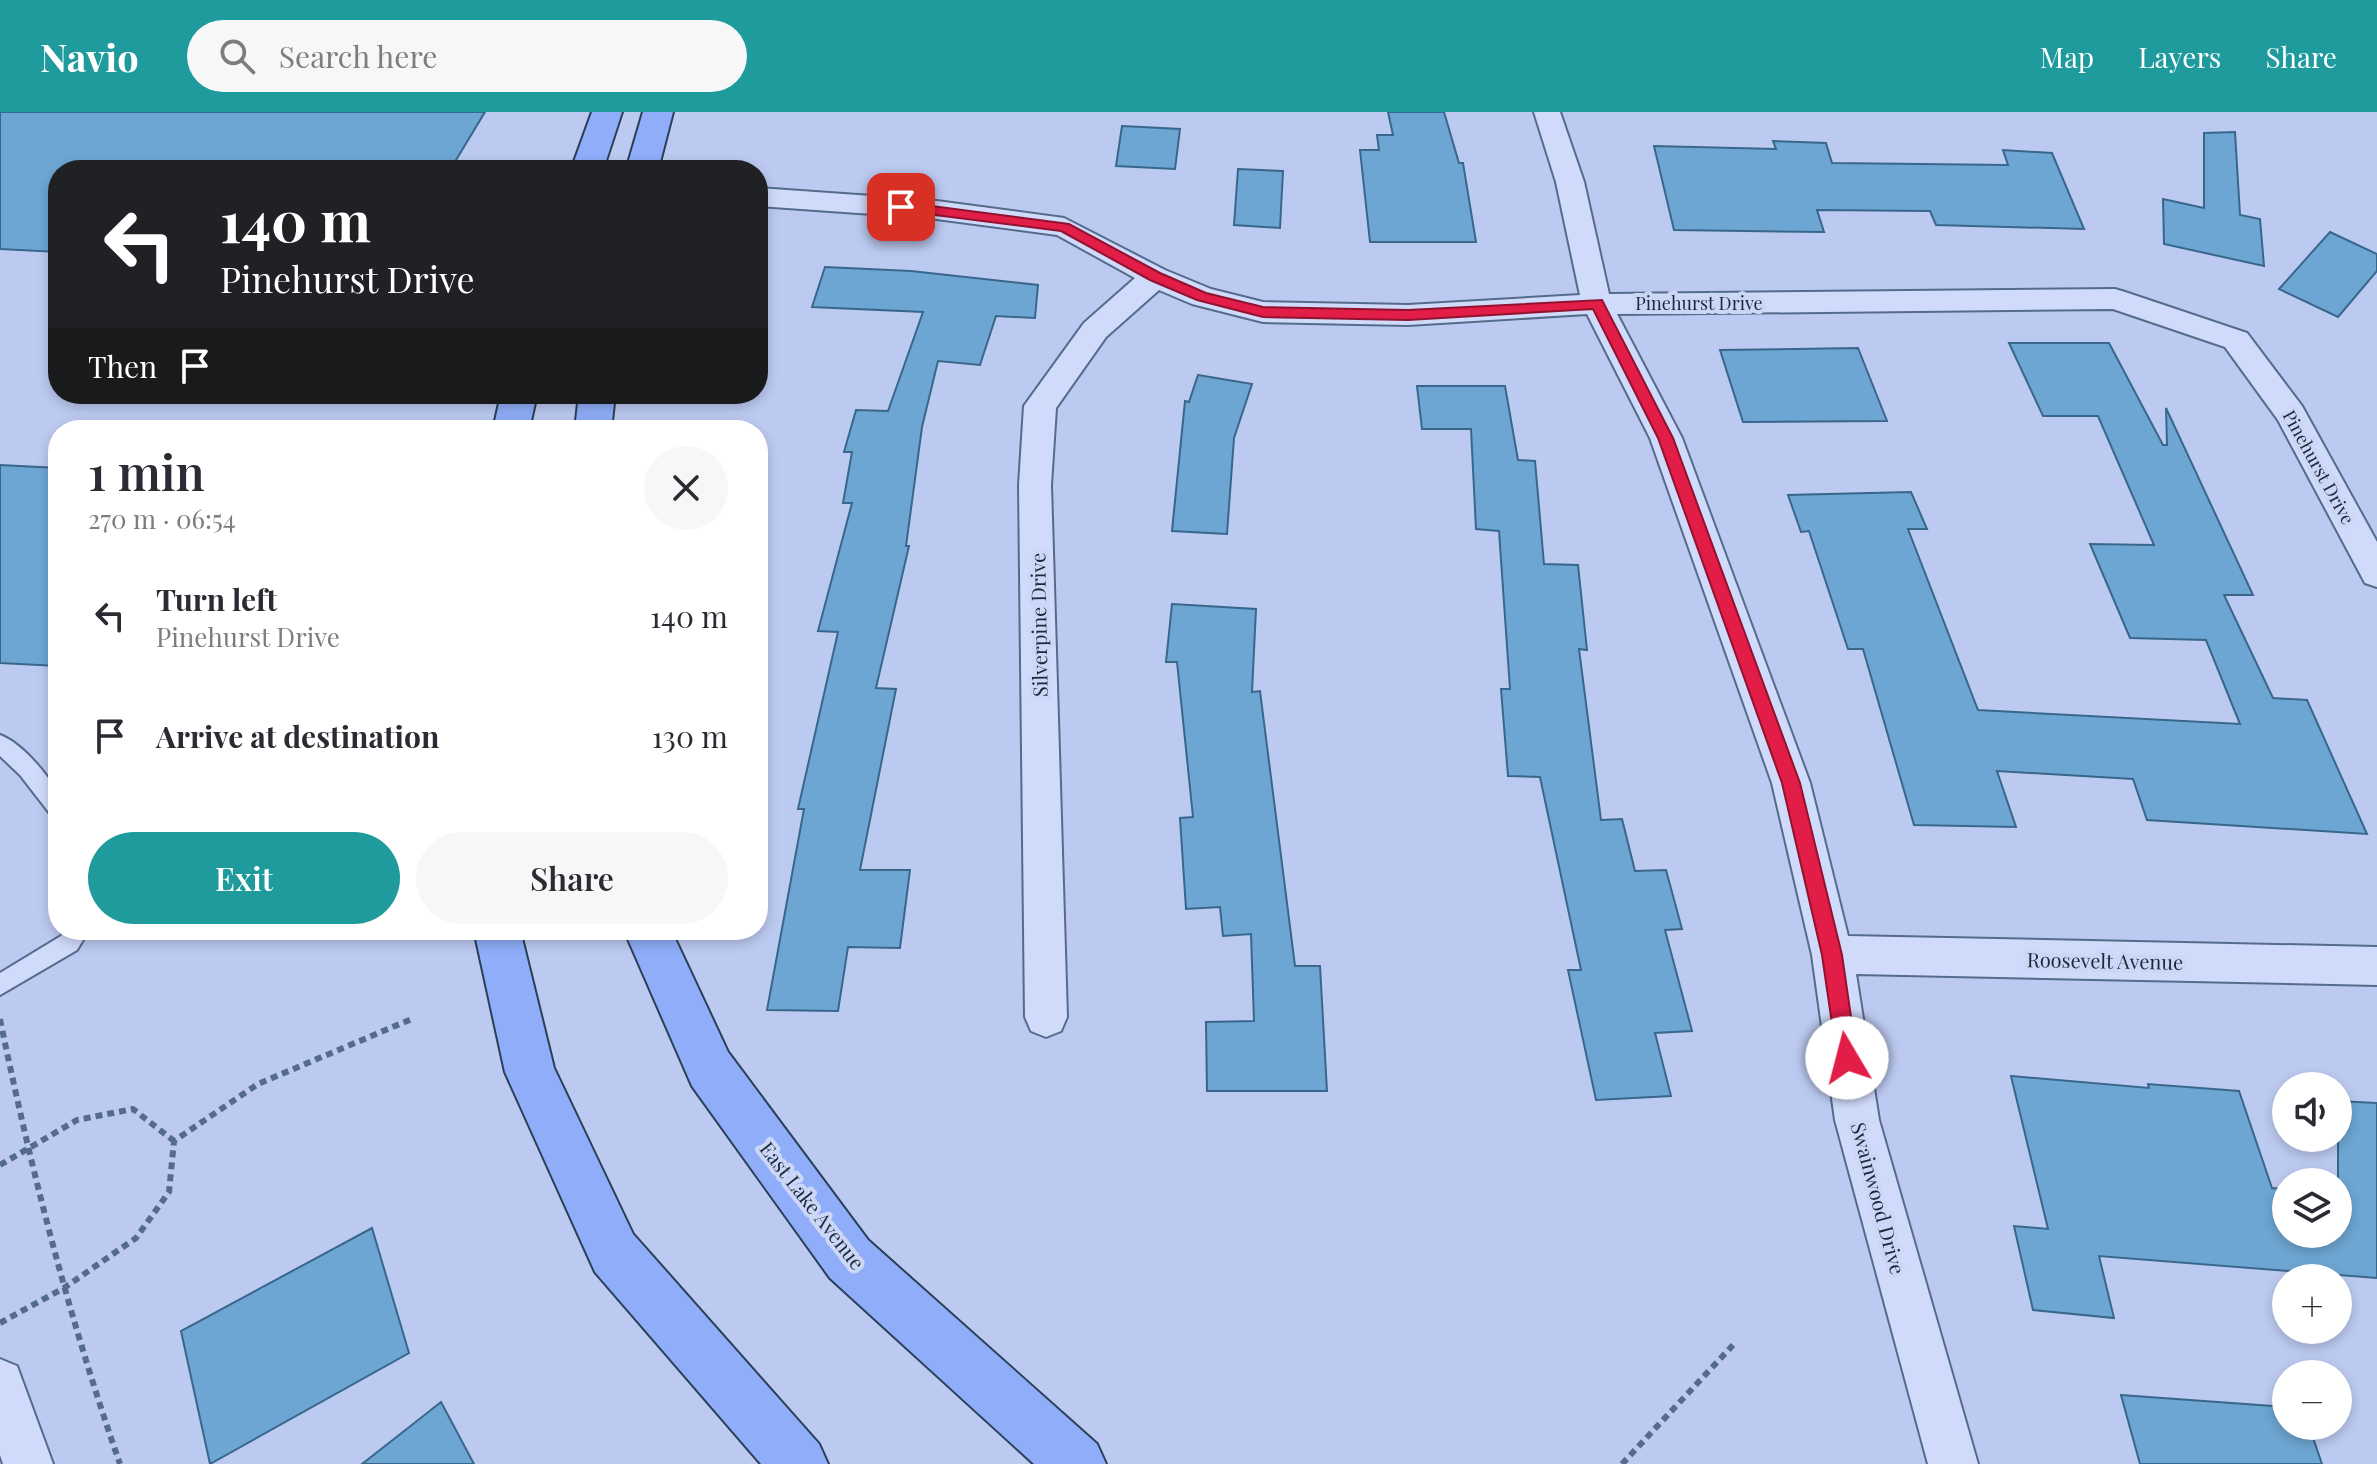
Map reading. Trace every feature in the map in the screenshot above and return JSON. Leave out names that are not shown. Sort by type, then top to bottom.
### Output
[{"type":"main road","points":[[590,160],[607,112]]},
{"type":"main road","points":[[645,160],[658,112]]},
{"type":"main road","points":[[499,940],[530,1072],[614,1253],[799,1464]]},
{"type":"main road","name":"East Lake Avenue","points":[[652,940],[710,1069],[849,1259],[1077,1464]]},
{"type":"street","name":"Swainwood Drive","points":[[1547,112],[1570,182],[1597,304],[1666,438],[1791,783],[1832,955],[1857,1120],[1953,1464]]},
{"type":"street","name":"Pinehurst Drive","points":[[768,198],[929,209],[1064,227],[1155,277],[1202,297],[1263,312],[1408,315],[1597,304],[2115,299],[2236,340],[2291,414],[2377,574]]},
{"type":"street","name":"Silverpine Drive","points":[[1046,1017],[1035,485],[1040,406],[1095,330],[1155,277]]},
{"type":"street","name":"Roosevelt Avenue","points":[[1832,955],[2377,966]]},
{"type":"street","points":[[0,1383],[28,1464]]},
{"type":"lane","points":[[0,743],[27,769],[48,796]]},
{"type":"lane","points":[[0,985],[71,940]]},
{"type":"path","points":[[174,1141],[258,1084],[414,1018]]},
{"type":"path","points":[[0,1019],[28,1149],[64,1288],[120,1464]]},
{"type":"path","points":[[0,1165],[77,1120],[133,1109],[174,1141]]},
{"type":"path","points":[[0,1323],[64,1288],[136,1238],[169,1192],[174,1141]]},
{"type":"path","points":[[1622,1464],[1733,1345]]},
{"type":"building","points":[[0,112],[485,112],[456,160],[48,160],[48,251],[0,249]]},
{"type":"building","points":[[1388,112],[1444,112],[1459,163],[1463,163],[1476,242],[1370,242],[1360,150],[1379,150],[1377,135],[1393,135]]},
{"type":"building","points":[[1122,126],[1180,129],[1175,169],[1116,166]]},
{"type":"building","points":[[2235,132],[2240,215],[2260,219],[2264,266],[2164,244],[2163,199],[2204,208],[2204,133]]},
{"type":"building","points":[[1773,141],[1826,143],[1832,163],[2008,165],[2003,150],[2052,153],[2084,229],[1936,225],[1930,211],[1817,210],[1824,232],[1674,230],[1654,146],[1776,149]]},
{"type":"building","points":[[1238,169],[1283,171],[1280,228],[1234,225]]},
{"type":"building","points":[[2330,232],[2377,254],[2377,271],[2338,317],[2279,289]]},
{"type":"building","points":[[825,267],[911,271],[1038,285],[1035,318],[996,316],[980,365],[938,361],[922,427],[906,546],[909,546],[876,688],[896,689],[860,870],[910,870],[900,948],[848,947],[838,1011],[767,1010],[804,809],[798,809],[838,632],[818,631],[852,503],[843,503],[852,452],[844,452],[856,410],[888,411],[923,312],[812,307]]},
{"type":"building","points":[[2009,343],[2109,343],[2163,445],[2167,445],[2166,408],[2253,595],[2224,595],[2273,698],[2307,700],[2367,834],[2147,820],[2133,779],[1997,771],[2016,827],[1914,825],[1863,649],[1848,649],[1809,531],[1801,532],[1788,495],[1911,492],[1927,529],[1908,529],[1978,710],[2240,724],[2206,640],[2130,638],[2090,544],[2154,545],[2098,416],[2043,416]]},
{"type":"building","points":[[1858,348],[1887,421],[1743,422],[1720,350]]},
{"type":"building","points":[[1198,375],[1252,384],[1234,438],[1227,534],[1172,531],[1185,401],[1189,402]]},
{"type":"building","points":[[1417,386],[1505,386],[1518,460],[1535,461],[1544,564],[1578,565],[1587,650],[1579,649],[1601,820],[1622,819],[1635,871],[1666,870],[1682,929],[1665,930],[1692,1031],[1655,1033],[1671,1096],[1596,1100],[1568,970],[1581,970],[1540,777],[1508,776],[1501,689],[1510,689],[1499,531],[1476,529],[1471,429],[1422,429]]},
{"type":"building","points":[[0,465],[48,467],[48,665],[0,663]]},
{"type":"building","points":[[1172,604],[1256,609],[1252,692],[1260,691],[1295,966],[1320,966],[1327,1091],[1207,1091],[1206,1022],[1254,1021],[1251,934],[1223,936],[1220,907],[1186,909],[1180,818],[1193,817],[1177,662],[1166,662]]},
{"type":"building","points":[[2011,1076],[2149,1088],[2148,1084],[2239,1091],[2272,1188],[2272,1248],[2352,1248],[2352,1168],[2338,1168],[2338,1152],[2352,1152],[2352,1102],[2377,1103],[2377,1278],[2352,1276],[2352,1264],[2272,1264],[2272,1270],[2099,1256],[2114,1318],[2033,1310],[2014,1226],[2048,1229]]},
{"type":"building","points":[[372,1228],[409,1353],[210,1464],[181,1331]]},
{"type":"building","points":[[2121,1395],[2272,1406],[2272,1440],[2314,1440],[2322,1464],[2140,1464]]},
{"type":"building","points":[[441,1402],[474,1464],[362,1464],[408,1428]]},
{"type":"route","points":[[901,207],[1064,227],[1155,277],[1202,297],[1263,312],[1408,315],[1597,304],[1666,438],[1791,783],[1832,955],[1847,1058]]}]
